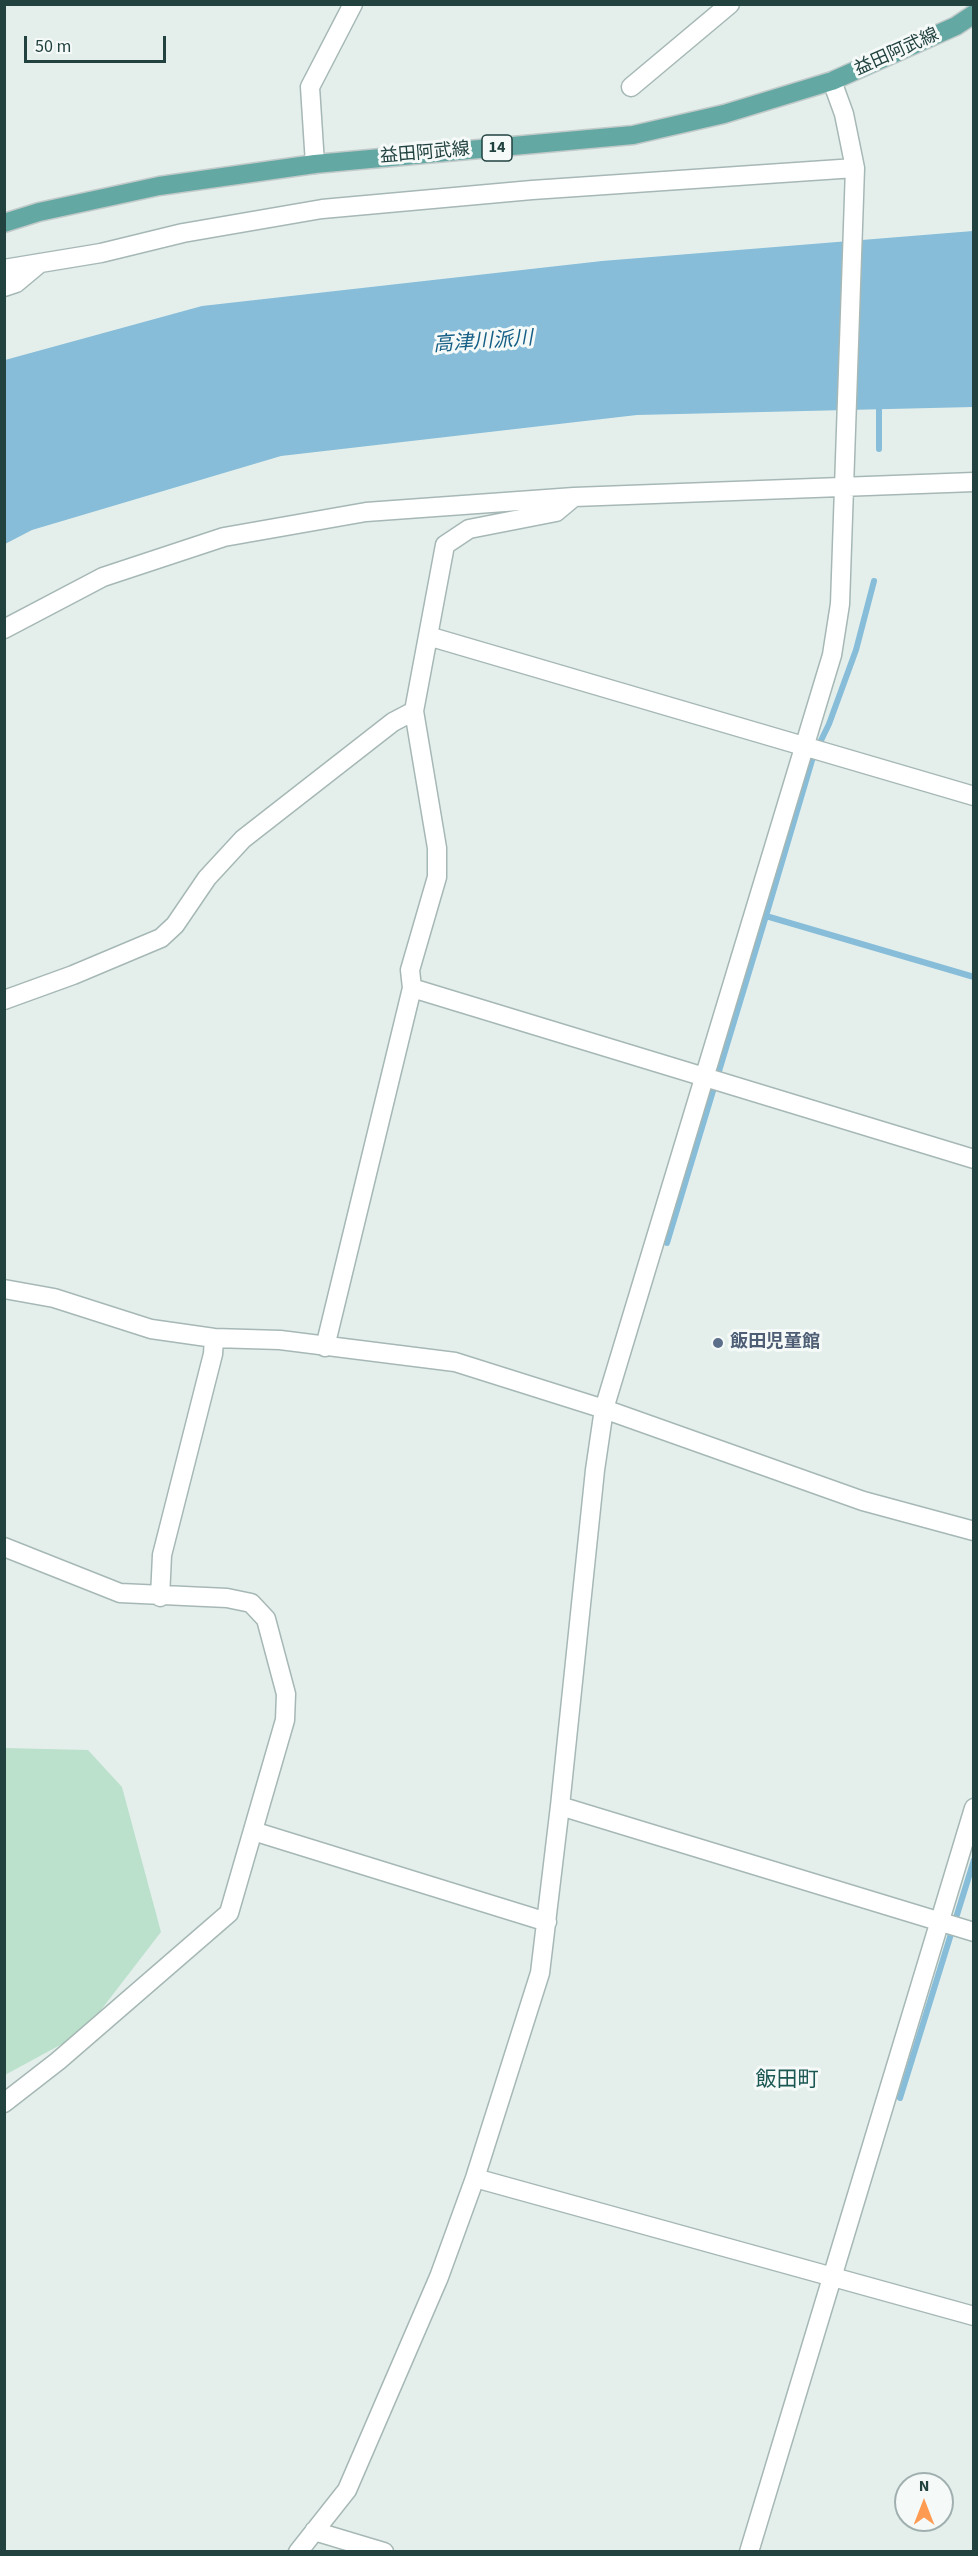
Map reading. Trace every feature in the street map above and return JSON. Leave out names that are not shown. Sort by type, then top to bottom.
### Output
[{"type":"main road","name":"益田阿武線","points":[[4,223],[39,212],[159,186],[315,164],[633,135],[724,114],[832,81],[957,26],[974,14]]},
{"type":"street","points":[[315,164],[310,87],[353,4]]},
{"type":"street","points":[[631,87],[730,4]]},
{"type":"street","points":[[298,2552],[347,2490],[439,2277],[475,2178],[540,1974],[595,1470],[604,1409],[832,655],[838,614],[846,469],[855,168],[844,114],[832,81]]},
{"type":"street","points":[[4,269],[101,253],[183,233],[322,209],[532,190],[855,168]]},
{"type":"street","points":[[4,287],[16,283],[41,262]]},
{"type":"street","points":[[4,629],[103,577],[224,537],[366,512],[574,497],[974,482]]},
{"type":"street","points":[[325,1347],[412,988],[410,970],[437,877],[437,848],[414,711],[445,546],[469,529],[556,512],[574,497]]},
{"type":"street","points":[[428,636],[974,796]]},
{"type":"street","points":[[4,1000],[73,975],[161,938],[175,926],[207,878],[243,839],[393,722],[414,711]]},
{"type":"street","points":[[412,988],[974,1159]]},
{"type":"street","points":[[4,1289],[54,1298],[151,1329],[214,1338],[280,1340],[325,1347],[433,1357],[455,1362],[604,1409],[863,1501],[974,1531]]},
{"type":"street","points":[[160,1597],[162,1555],[213,1354],[214,1338]]},
{"type":"street","points":[[4,1547],[120,1593],[160,1597],[227,1598],[251,1603],[266,1620],[286,1694],[285,1719],[229,1913],[58,2061],[4,2103]]},
{"type":"street","points":[[560,1806],[974,1932]]},
{"type":"street","points":[[749,2552],[974,1808]]},
{"type":"street","points":[[253,1831],[546,1922]]},
{"type":"street","points":[[475,2178],[974,2316]]},
{"type":"street","points":[[314,2531],[384,2552]]},
{"type":"green space","points":[[5,1748],[88,1750],[122,1787],[161,1932],[84,2032],[5,2075]]},
{"type":"water","name":"高津川派川","points":[[973,231],[973,407],[637,415],[281,456],[32,530],[5,544],[5,360],[202,306],[602,261]]},
{"type":"waterway","points":[[879,401],[879,449]]},
{"type":"waterway","points":[[874,581],[856,650],[829,724],[813,757],[766,916],[974,977]]},
{"type":"waterway","points":[[667,1243],[766,916]]},
{"type":"waterway","points":[[900,2098],[974,1860]]},
{"type":"place","name":"飯田児童館","points":[[718,1343]]},
{"type":"district","name":"飯田町","points":[[787,2081]]}]
